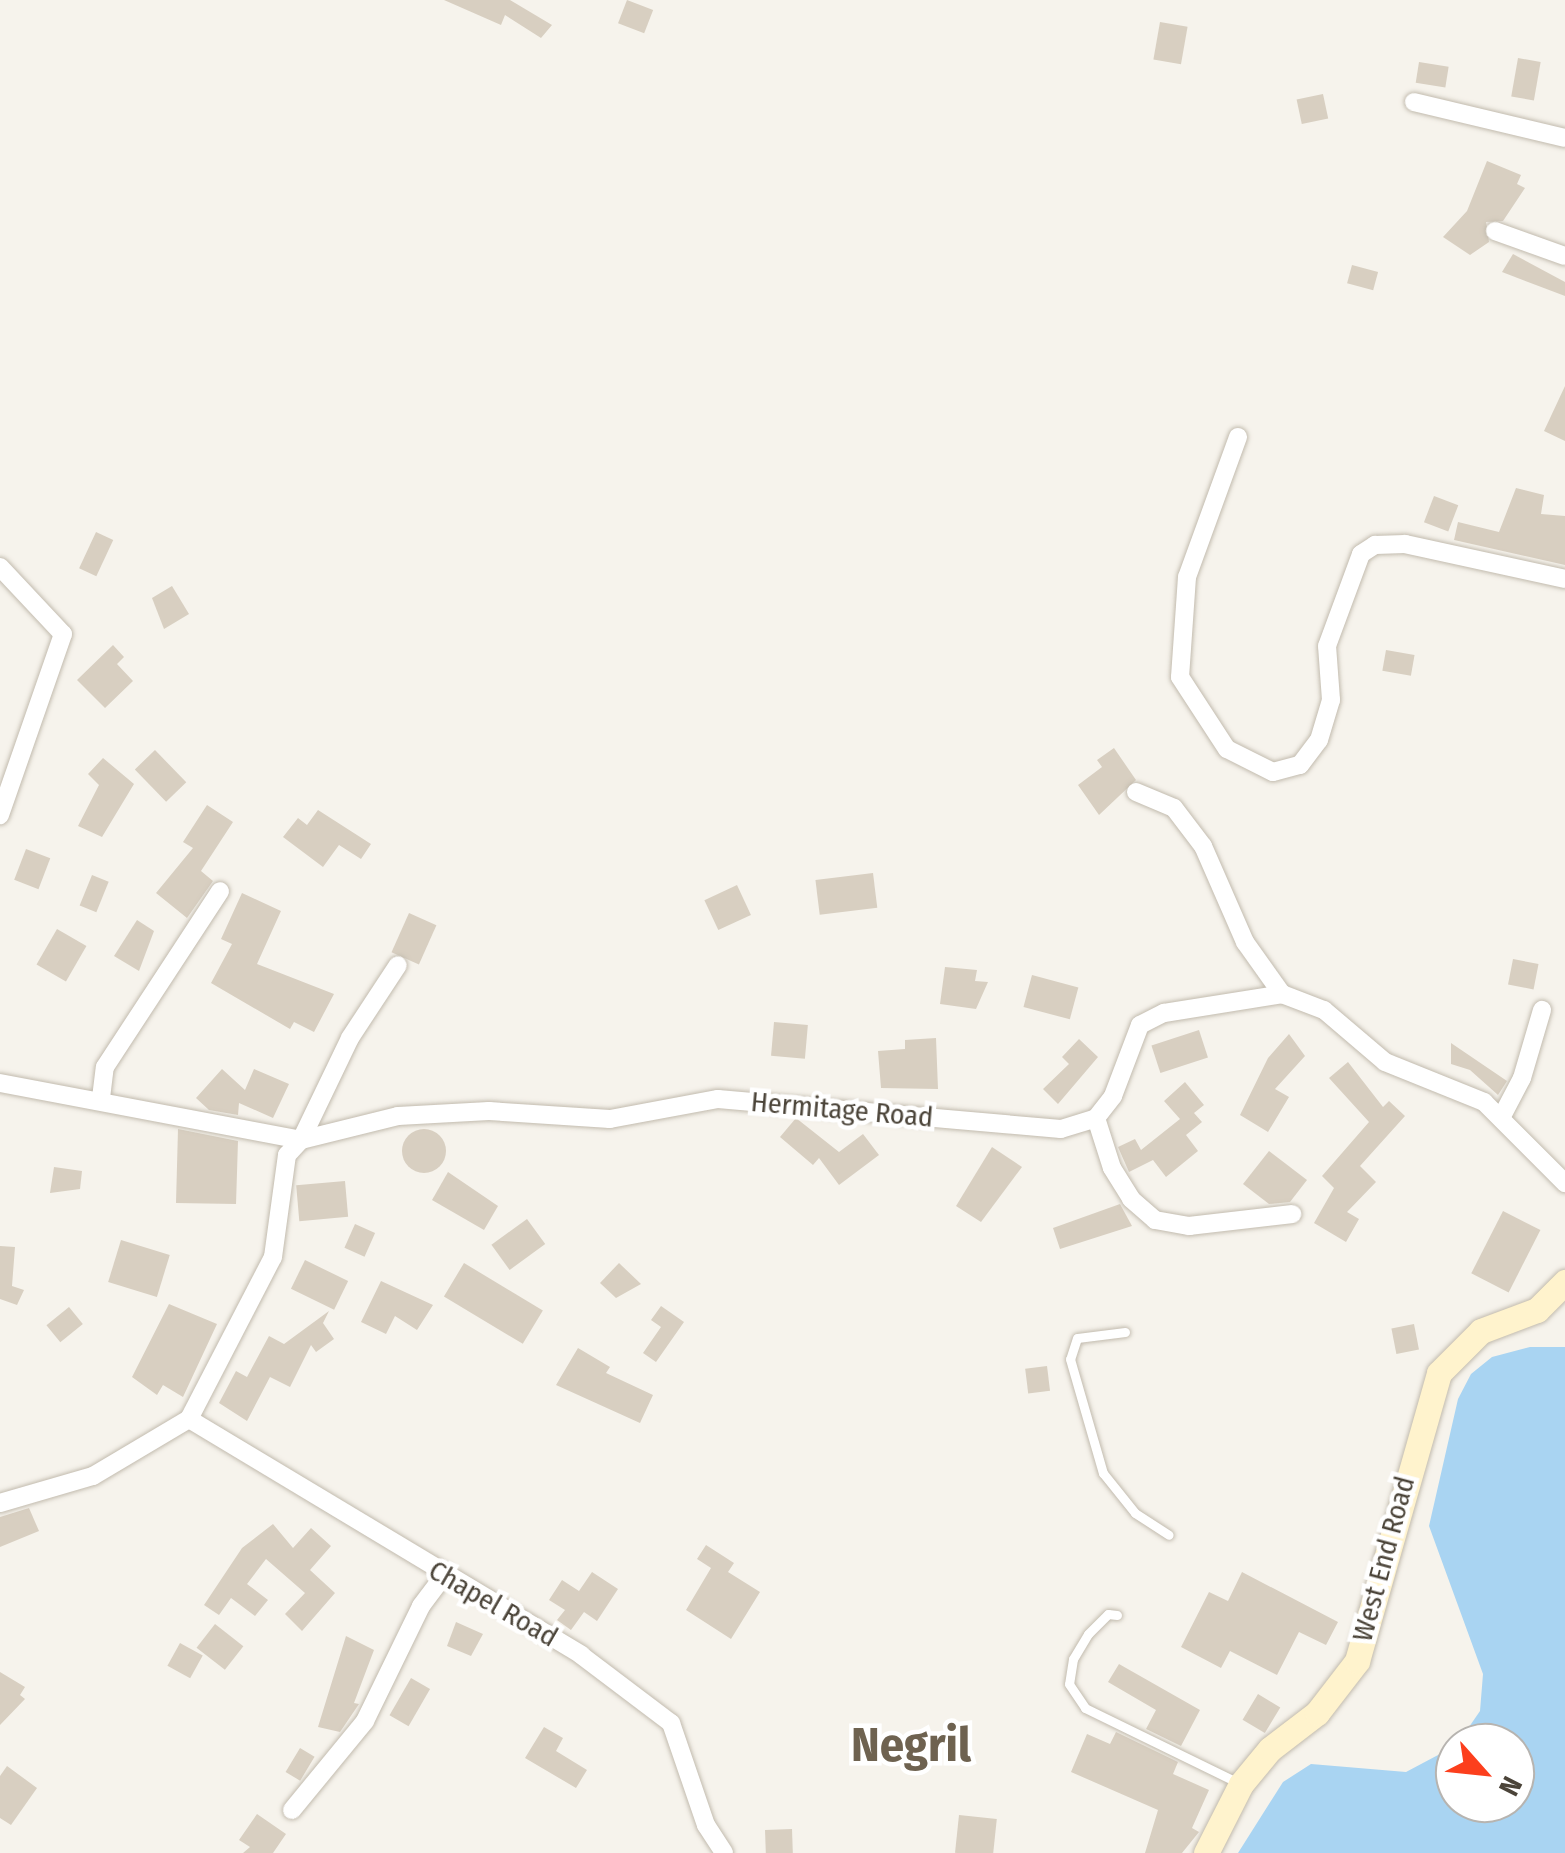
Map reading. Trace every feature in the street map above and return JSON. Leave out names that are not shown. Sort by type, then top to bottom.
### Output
[{"type":"main road","name":"West End Road","points":[[1206,1853],[1241,1784],[1270,1749],[1317,1713],[1357,1661],[1440,1373],[1480,1331],[1537,1310],[1565,1282]]},
{"type":"street","points":[[1414,102],[1565,138]]},
{"type":"street","points":[[1495,231],[1565,256]]},
{"type":"street","points":[[1238,437],[1187,576],[1180,677],[1227,749],[1273,772],[1300,765],[1319,740],[1331,700],[1327,646],[1361,554],[1375,545],[1404,544],[1565,578]]},
{"type":"street","points":[[0,567],[63,634],[0,815]]},
{"type":"street","points":[[1136,792],[1174,808],[1203,846],[1245,942],[1282,994],[1335,1017],[1385,1062],[1462,1088],[1501,1118],[1565,1182]]},
{"type":"street","points":[[101,1098],[105,1067],[220,891]]},
{"type":"street","points":[[0,1503],[93,1476],[189,1419],[273,1257],[280,1182],[287,1154],[301,1140],[350,1038],[398,965]]},
{"type":"street","points":[[1282,994],[1164,1014],[1140,1025],[1114,1096],[1096,1118],[1112,1168],[1131,1199],[1155,1220],[1207,1225],[1292,1214]]},
{"type":"street","points":[[1501,1118],[1522,1078],[1542,1010]]},
{"type":"street","name":"Hermitage Road","points":[[0,1083],[101,1098],[301,1140],[398,1116],[489,1111],[610,1119],[718,1099],[1061,1129],[1096,1118]]},
{"type":"street","name":"Chapel Road","points":[[189,1419],[581,1655],[671,1722],[706,1824],[724,1853]]},
{"type":"street","points":[[292,1810],[366,1721],[422,1606],[444,1576]]},
{"type":"lane","points":[[1124,1332],[1078,1338],[1070,1359],[1103,1473],[1136,1513],[1169,1535]]},
{"type":"lane","points":[[1118,1615],[1098,1624],[1072,1658],[1070,1684],[1085,1708],[1241,1784]]},
{"type":"water","points":[[1530,1347],[1565,1347],[1565,1853],[1238,1853],[1283,1782],[1311,1764],[1406,1772],[1435,1757],[1435,1823],[1535,1823],[1535,1723],[1472,1723],[1480,1711],[1483,1674],[1429,1526],[1458,1399],[1471,1374],[1492,1357]]},
{"type":"building","points":[[444,0],[510,0],[552,25],[541,38],[505,15],[501,25]]},
{"type":"building","points":[[627,0],[653,10],[644,33],[618,23]]},
{"type":"building","points":[[1160,22],[1188,27],[1181,64],[1153,59]]},
{"type":"building","points":[[1518,58],[1541,62],[1534,100],[1511,96]]},
{"type":"building","points":[[1419,62],[1449,67],[1445,87],[1416,83]]},
{"type":"building","points":[[1323,94],[1328,118],[1302,124],[1297,100]]},
{"type":"building","points":[[1487,161],[1521,175],[1517,184],[1525,188],[1503,221],[1486,222],[1489,242],[1470,255],[1443,237],[1467,211]]},
{"type":"building","points":[[1513,254],[1565,282],[1565,296],[1502,272]]},
{"type":"building","points":[[1352,265],[1378,272],[1373,290],[1347,283]]},
{"type":"building","points":[[1565,386],[1565,441],[1544,431]]},
{"type":"building","points":[[1516,488],[1544,495],[1541,514],[1565,516],[1565,565],[1454,540],[1458,522],[1499,532]]},
{"type":"building","points":[[1434,496],[1458,505],[1448,531],[1424,522]]},
{"type":"building","points":[[96,532],[113,540],[96,576],[79,568]]},
{"type":"building","points":[[172,586],[189,614],[164,629],[152,598]]},
{"type":"building","points":[[113,645],[124,657],[117,664],[133,681],[105,708],[77,680]]},
{"type":"building","points":[[1386,650],[1415,655],[1411,676],[1382,671]]},
{"type":"building","points":[[1114,748],[1136,780],[1099,815],[1078,785],[1102,767],[1097,760]]},
{"type":"building","points":[[155,750],[186,782],[166,802],[135,769]]},
{"type":"building","points":[[103,758],[134,784],[102,837],[78,826],[99,785],[88,774]]},
{"type":"building","points":[[207,805],[233,822],[201,871],[213,881],[187,918],[156,893],[193,848],[183,842]]},
{"type":"building","points":[[318,810],[371,844],[361,859],[339,845],[323,867],[283,837],[298,818],[307,825]]},
{"type":"building","points":[[26,849],[50,858],[38,889],[14,880]]},
{"type":"building","points":[[873,873],[877,908],[820,915],[815,880]]},
{"type":"building","points":[[92,875],[109,882],[96,912],[80,906]]},
{"type":"building","points":[[737,885],[751,915],[718,930],[704,900]]},
{"type":"building","points":[[242,893],[281,911],[257,964],[334,994],[314,1032],[294,1022],[290,1029],[211,983],[232,944],[221,939]]},
{"type":"building","points":[[409,913],[436,925],[419,964],[392,952]]},
{"type":"building","points":[[137,920],[154,931],[139,971],[114,956]]},
{"type":"building","points":[[57,929],[86,946],[66,982],[36,965]]},
{"type":"building","points":[[1513,959],[1539,964],[1534,989],[1508,985]]},
{"type":"building","points":[[945,967],[977,970],[975,981],[988,982],[976,1009],[940,1004]]},
{"type":"building","points":[[1032,975],[1078,987],[1070,1019],[1023,1007]]},
{"type":"building","points":[[774,1022],[808,1025],[805,1059],[771,1056]]},
{"type":"building","points":[[1199,1030],[1208,1058],[1160,1073],[1151,1045]]},
{"type":"building","points":[[1289,1034],[1305,1056],[1275,1089],[1289,1097],[1268,1132],[1240,1115],[1268,1058]]},
{"type":"building","points":[[936,1038],[938,1089],[881,1088],[878,1051],[905,1049],[905,1040]]},
{"type":"building","points":[[1079,1039],[1098,1057],[1058,1104],[1043,1089],[1069,1064],[1062,1057]]},
{"type":"building","points":[[1451,1043],[1507,1081],[1498,1095],[1470,1070],[1451,1064]]},
{"type":"building","points":[[1348,1062],[1383,1107],[1389,1101],[1405,1116],[1360,1166],[1376,1182],[1347,1212],[1359,1219],[1346,1242],[1314,1223],[1334,1188],[1322,1176],[1369,1122],[1329,1078]]},
{"type":"building","points":[[222,1069],[245,1090],[254,1069],[289,1084],[273,1118],[239,1103],[238,1115],[209,1110],[196,1098]]},
{"type":"building","points":[[1185,1082],[1204,1105],[1194,1113],[1202,1122],[1186,1135],[1198,1151],[1166,1177],[1153,1160],[1129,1172],[1118,1147],[1135,1139],[1141,1150],[1180,1119],[1164,1101]]},
{"type":"building","points":[[796,1118],[839,1152],[863,1134],[879,1155],[839,1185],[819,1158],[813,1165],[780,1137]]},
{"type":"building","points":[[178,1129],[238,1141],[236,1204],[176,1203]]},
{"type":"building","points":[[424,1129],[439,1136],[446,1151],[439,1166],[424,1173],[409,1166],[402,1151],[409,1136]]},
{"type":"building","points":[[992,1147],[1022,1167],[981,1222],[956,1206]]},
{"type":"building","points":[[1269,1151],[1307,1180],[1290,1202],[1269,1204],[1243,1184]]},
{"type":"building","points":[[54,1167],[82,1171],[80,1189],[50,1193]]},
{"type":"building","points":[[448,1172],[498,1206],[484,1230],[432,1200]]},
{"type":"building","points":[[345,1181],[348,1217],[299,1221],[296,1185]]},
{"type":"building","points":[[1120,1204],[1132,1226],[1060,1249],[1053,1228]]},
{"type":"building","points":[[1503,1211],[1540,1230],[1509,1292],[1471,1273]]},
{"type":"building","points":[[527,1219],[545,1244],[510,1270],[491,1245]]},
{"type":"building","points":[[355,1224],[375,1233],[365,1257],[344,1248]]},
{"type":"building","points":[[121,1240],[170,1255],[157,1297],[108,1282]]},
{"type":"building","points":[[0,1246],[15,1247],[12,1286],[24,1290],[17,1305],[0,1299]]},
{"type":"building","points":[[305,1260],[348,1281],[334,1310],[291,1289]]},
{"type":"building","points":[[464,1263],[543,1310],[523,1344],[444,1296]]},
{"type":"building","points":[[619,1263],[641,1284],[616,1298],[600,1283]]},
{"type":"building","points":[[381,1281],[433,1305],[417,1330],[395,1316],[386,1334],[361,1322]]},
{"type":"building","points":[[169,1304],[217,1324],[183,1397],[163,1385],[157,1395],[132,1377]]},
{"type":"building","points":[[661,1306],[684,1322],[656,1362],[643,1353],[661,1327],[651,1320]]},
{"type":"building","points":[[69,1307],[83,1324],[60,1342],[46,1325]]},
{"type":"building","points":[[329,1311],[323,1323],[334,1339],[316,1352],[311,1345],[290,1387],[270,1377],[247,1421],[219,1403],[236,1371],[247,1377],[269,1336],[284,1344]]},
{"type":"building","points":[[1414,1324],[1419,1350],[1396,1354],[1391,1328]]},
{"type":"building","points":[[578,1348],[610,1367],[606,1373],[653,1395],[640,1423],[556,1385]]},
{"type":"building","points":[[1047,1366],[1050,1391],[1028,1393],[1025,1369]]},
{"type":"building","points":[[29,1508],[39,1531],[0,1547],[0,1517]]},
{"type":"building","points":[[273,1524],[293,1548],[311,1528],[331,1546],[310,1570],[335,1593],[302,1631],[285,1614],[305,1593],[266,1559],[247,1584],[268,1600],[255,1616],[231,1598],[219,1615],[204,1605],[242,1548]]},
{"type":"building","points":[[706,1545],[734,1563],[728,1572],[760,1592],[731,1639],[686,1610],[711,1568],[697,1559]]},
{"type":"building","points":[[592,1572],[618,1589],[597,1621],[584,1612],[571,1630],[557,1620],[565,1610],[549,1600],[562,1580],[579,1591]]},
{"type":"building","points":[[1242,1572],[1338,1622],[1326,1645],[1299,1632],[1277,1675],[1230,1651],[1221,1668],[1181,1647],[1209,1592],[1228,1601]]},
{"type":"building","points":[[456,1622],[483,1634],[471,1656],[447,1646]]},
{"type":"building","points":[[215,1624],[243,1646],[225,1670],[197,1648]]},
{"type":"building","points":[[346,1636],[374,1650],[354,1703],[359,1704],[340,1732],[318,1727]]},
{"type":"building","points":[[180,1643],[203,1656],[190,1678],[167,1666]]},
{"type":"building","points":[[1119,1664],[1200,1710],[1181,1746],[1146,1729],[1156,1710],[1108,1682]]},
{"type":"building","points":[[0,1672],[25,1687],[20,1695],[25,1699],[0,1725]]},
{"type":"building","points":[[411,1678],[430,1689],[409,1726],[390,1715]]},
{"type":"building","points":[[1258,1694],[1280,1707],[1265,1733],[1243,1720]]},
{"type":"building","points":[[544,1727],[563,1738],[556,1751],[587,1770],[576,1788],[525,1758]]},
{"type":"building","points":[[1116,1732],[1178,1762],[1173,1774],[1209,1790],[1192,1828],[1199,1832],[1182,1853],[1145,1853],[1158,1810],[1071,1772],[1087,1734],[1110,1744]]},
{"type":"building","points":[[300,1748],[315,1757],[300,1781],[286,1772]]},
{"type":"building","points":[[7,1766],[37,1788],[11,1825],[0,1818],[0,1776]]},
{"type":"building","points":[[257,1814],[286,1834],[273,1853],[243,1853],[250,1847],[239,1840]]},
{"type":"building","points":[[959,1815],[997,1819],[993,1853],[955,1853]]},
{"type":"building","points":[[792,1829],[793,1853],[766,1853],[765,1830]]},
{"type":"district","name":"Negril","points":[[911,1746]]}]
